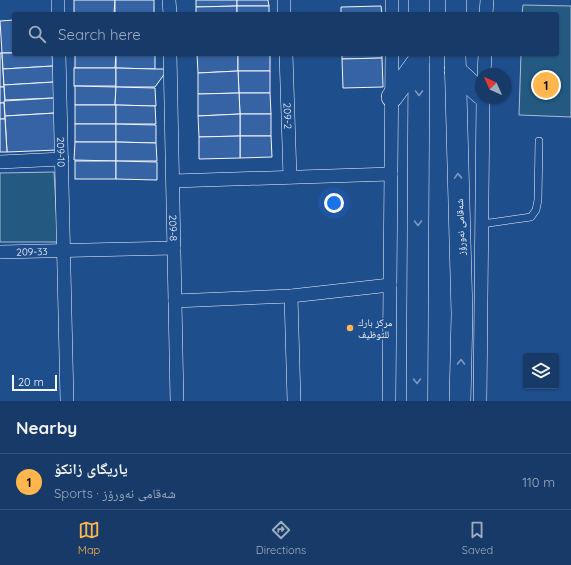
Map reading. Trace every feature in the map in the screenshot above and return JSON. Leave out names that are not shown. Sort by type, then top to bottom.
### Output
[{"type":"main road","points":[[419,0],[419,12]]},
{"type":"main road","points":[[456,0],[456,12]]},
{"type":"main road","points":[[392,97],[419,57]]},
{"type":"main road","points":[[417,401],[419,57]]},
{"type":"main road","points":[[455,62],[475,87]]},
{"type":"main road","name":"شەقامی نەورۆز","points":[[455,62],[462,314],[460,401]]},
{"type":"street","points":[[58,0],[58,12]]},
{"type":"street","points":[[169,0],[170,12]]},
{"type":"street","points":[[284,0],[284,12]]},
{"type":"street","points":[[392,0],[392,12]]},
{"type":"street","points":[[486,12],[487,0]]},
{"type":"street","name":"209-10","points":[[59,56],[67,401]]},
{"type":"street","name":"209-8","points":[[170,56],[177,401]]},
{"type":"street","name":"209-2","points":[[286,56],[290,177]]},
{"type":"street","points":[[389,401],[392,56]]},
{"type":"street","points":[[484,68],[485,56]]},
{"type":"street","points":[[480,401],[483,104]]},
{"type":"street","points":[[0,162],[62,159]]},
{"type":"street","points":[[173,181],[391,174]]},
{"type":"street","name":"209-33","points":[[0,252],[174,248]]},
{"type":"street","points":[[175,301],[291,296],[390,285]]},
{"type":"street","points":[[291,296],[294,401]]},
{"type":"lane","points":[[482,224],[531,217],[536,210],[538,200],[539,142]]},
{"type":"shaded area","points":[[523,5],[571,6],[571,117],[519,115],[521,56],[559,56],[559,12],[522,12]]},
{"type":"shaded area","points":[[54,172],[58,242],[0,242],[0,173]]},
{"type":"building","points":[[74,0],[115,0],[114,12],[74,12]]},
{"type":"building","points":[[115,0],[154,0],[154,12],[115,12]]},
{"type":"building","points":[[196,0],[237,0],[237,6],[196,7]]},
{"type":"building","points":[[237,0],[268,0],[269,6],[237,6]]},
{"type":"building","points":[[237,6],[237,12],[196,12],[196,7]]},
{"type":"building","points":[[237,6],[269,6],[269,12],[237,12]]},
{"type":"building","points":[[381,6],[382,12],[341,12],[341,7]]},
{"type":"building","points":[[12,20],[12,53],[2,53],[0,21]]},
{"type":"building","points":[[0,53],[2,53],[4,87],[0,87]]},
{"type":"building","points":[[2,53],[12,53],[12,56],[52,56],[53,66],[3,69]]},
{"type":"building","points":[[75,56],[116,56],[115,68],[75,68]]},
{"type":"building","points":[[116,56],[155,56],[155,69],[116,68]]},
{"type":"building","points":[[197,56],[238,56],[238,71],[198,73]]},
{"type":"building","points":[[238,56],[270,56],[270,71],[238,71]]},
{"type":"building","points":[[342,56],[382,56],[382,58],[342,59]]},
{"type":"building","points":[[382,58],[383,87],[343,88],[342,59]]},
{"type":"building","points":[[53,66],[54,82],[4,85],[3,69]]},
{"type":"building","points":[[74,68],[116,68],[116,86],[74,86]]},
{"type":"building","points":[[116,68],[168,69],[155,87],[116,87]]},
{"type":"building","points":[[238,71],[270,71],[270,93],[239,93]]},
{"type":"building","points":[[238,71],[239,93],[198,94],[198,73]]},
{"type":"building","points":[[54,82],[54,98],[5,100],[4,85]]},
{"type":"building","points":[[75,86],[116,87],[115,105],[75,105]]},
{"type":"building","points":[[0,87],[4,87],[5,103],[0,103]]},
{"type":"building","points":[[116,87],[155,88],[156,106],[115,105]]},
{"type":"building","points":[[239,93],[270,93],[271,114],[240,114]]},
{"type":"building","points":[[239,93],[240,114],[198,116],[198,94]]},
{"type":"building","points":[[54,98],[55,113],[5,116],[4,101]]},
{"type":"building","points":[[0,103],[4,103],[5,119],[0,119]]},
{"type":"building","points":[[75,105],[116,105],[116,124],[75,124]]},
{"type":"building","points":[[116,105],[155,106],[156,124],[116,124]]},
{"type":"building","points":[[56,113],[57,150],[7,152],[5,116]]},
{"type":"building","points":[[240,114],[271,114],[271,136],[240,136]]},
{"type":"building","points":[[240,114],[240,136],[199,137],[198,116]]},
{"type":"building","points":[[0,119],[5,119],[7,152],[0,152]]},
{"type":"building","points":[[75,124],[116,124],[116,142],[75,142]]},
{"type":"building","points":[[116,124],[156,125],[156,143],[116,142]]},
{"type":"building","points":[[240,136],[271,136],[272,157],[240,158]]},
{"type":"building","points":[[240,136],[240,158],[199,159],[199,137]]},
{"type":"building","points":[[75,142],[116,142],[116,161],[74,160]]},
{"type":"building","points":[[116,142],[156,143],[157,161],[116,161]]},
{"type":"building","points":[[75,161],[116,161],[116,179],[75,179]]},
{"type":"building","points":[[116,161],[157,162],[157,180],[116,179]]},
{"type":"place","name":"یاریگای زانكۆ","points":[[546,85]]},
{"type":"place","name":"مركز بارك للتوظيف","points":[[350,328]]}]
